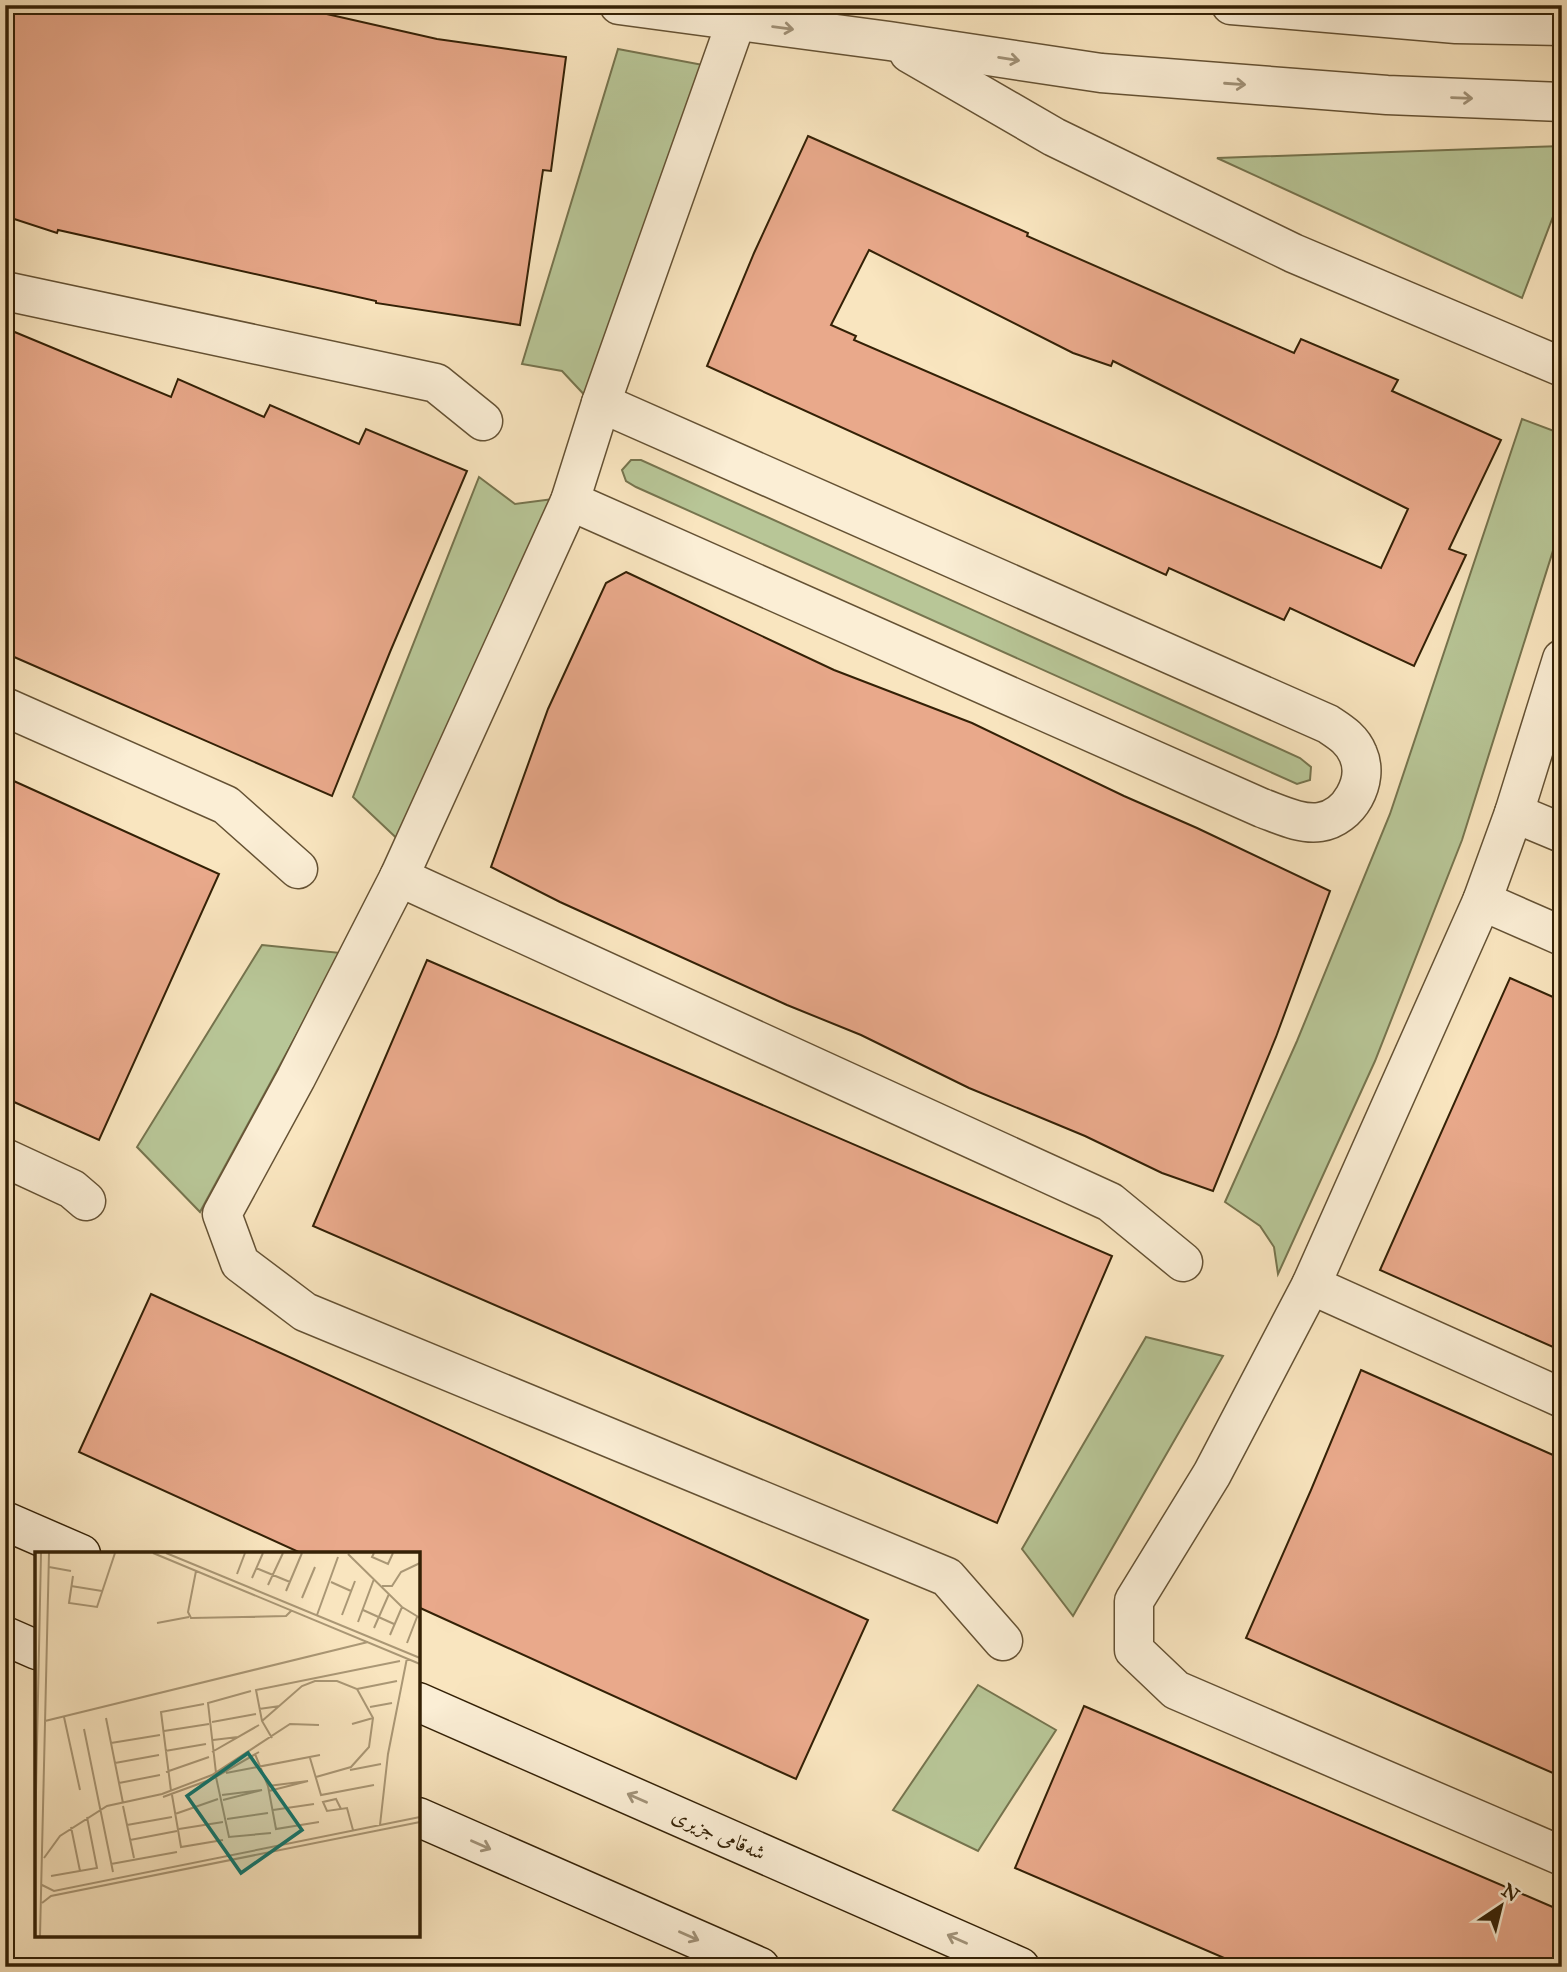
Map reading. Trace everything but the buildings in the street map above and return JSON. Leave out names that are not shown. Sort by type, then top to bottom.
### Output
[{"type":"street","points":[[618,5],[889,41],[1101,73],[1387,95],[1562,102]]},
{"type":"street","points":[[1231,5],[1457,23],[1562,26]]},
{"type":"street","points":[[736,22],[601,403],[570,501],[399,877],[296,1078],[222,1214],[240,1263],[305,1312],[947,1577],[1003,1641]]},
{"type":"street","points":[[889,41],[1054,137],[1167,192],[1293,253],[1562,367]]},
{"type":"street","points":[[5,291],[436,383],[483,421]]},
{"type":"street","points":[[570,501],[1262,808],[1294,819],[1317,823],[1329,820],[1346,809],[1359,786],[1362,772],[1358,753],[1347,737],[1328,724],[601,403]]},
{"type":"street","points":[[1562,659],[1514,813],[1482,901],[1311,1285],[1212,1474],[1134,1601],[1134,1650],[1176,1690],[1562,1856]]},
{"type":"street","points":[[5,707],[226,805],[298,869]]},
{"type":"street","points":[[1514,813],[1562,833]]},
{"type":"street","points":[[399,877],[1110,1202],[1183,1262]]},
{"type":"street","points":[[1482,901],[1562,936]]},
{"type":"street","points":[[5,1158],[72,1189],[86,1201]]},
{"type":"street","points":[[1311,1285],[1562,1398]]},
{"type":"street","points":[[5,1521],[75,1552]]},
{"type":"street","points":[[5,1636],[35,1649]]},
{"type":"street","name":"شەقامی جزیری","points":[[420,1703],[1020,1967]]},
{"type":"street","points":[[420,1818],[760,1967]]},
{"type":"green space","points":[[618,49],[703,65],[592,403],[562,371],[522,364]]},
{"type":"green space","points":[[1562,146],[1562,193],[1522,298],[1217,158]]},
{"type":"green space","points":[[1522,419],[1562,434],[1562,522],[1462,840],[1375,1061],[1278,1274],[1274,1247],[1260,1226],[1225,1202],[1297,1041],[1390,814]]},
{"type":"green space","points":[[631,460],[641,460],[1300,758],[1311,767],[1310,780],[1297,784],[636,487],[626,481],[622,470]]},
{"type":"green space","points":[[479,477],[515,504],[561,498],[406,847],[353,797]]},
{"type":"green space","points":[[262,945],[341,953],[200,1212],[137,1147]]},
{"type":"green space","points":[[1146,1337],[1223,1356],[1073,1616],[1022,1549]]},
{"type":"green space","points":[[978,1685],[1056,1730],[978,1851],[893,1810]]}]
